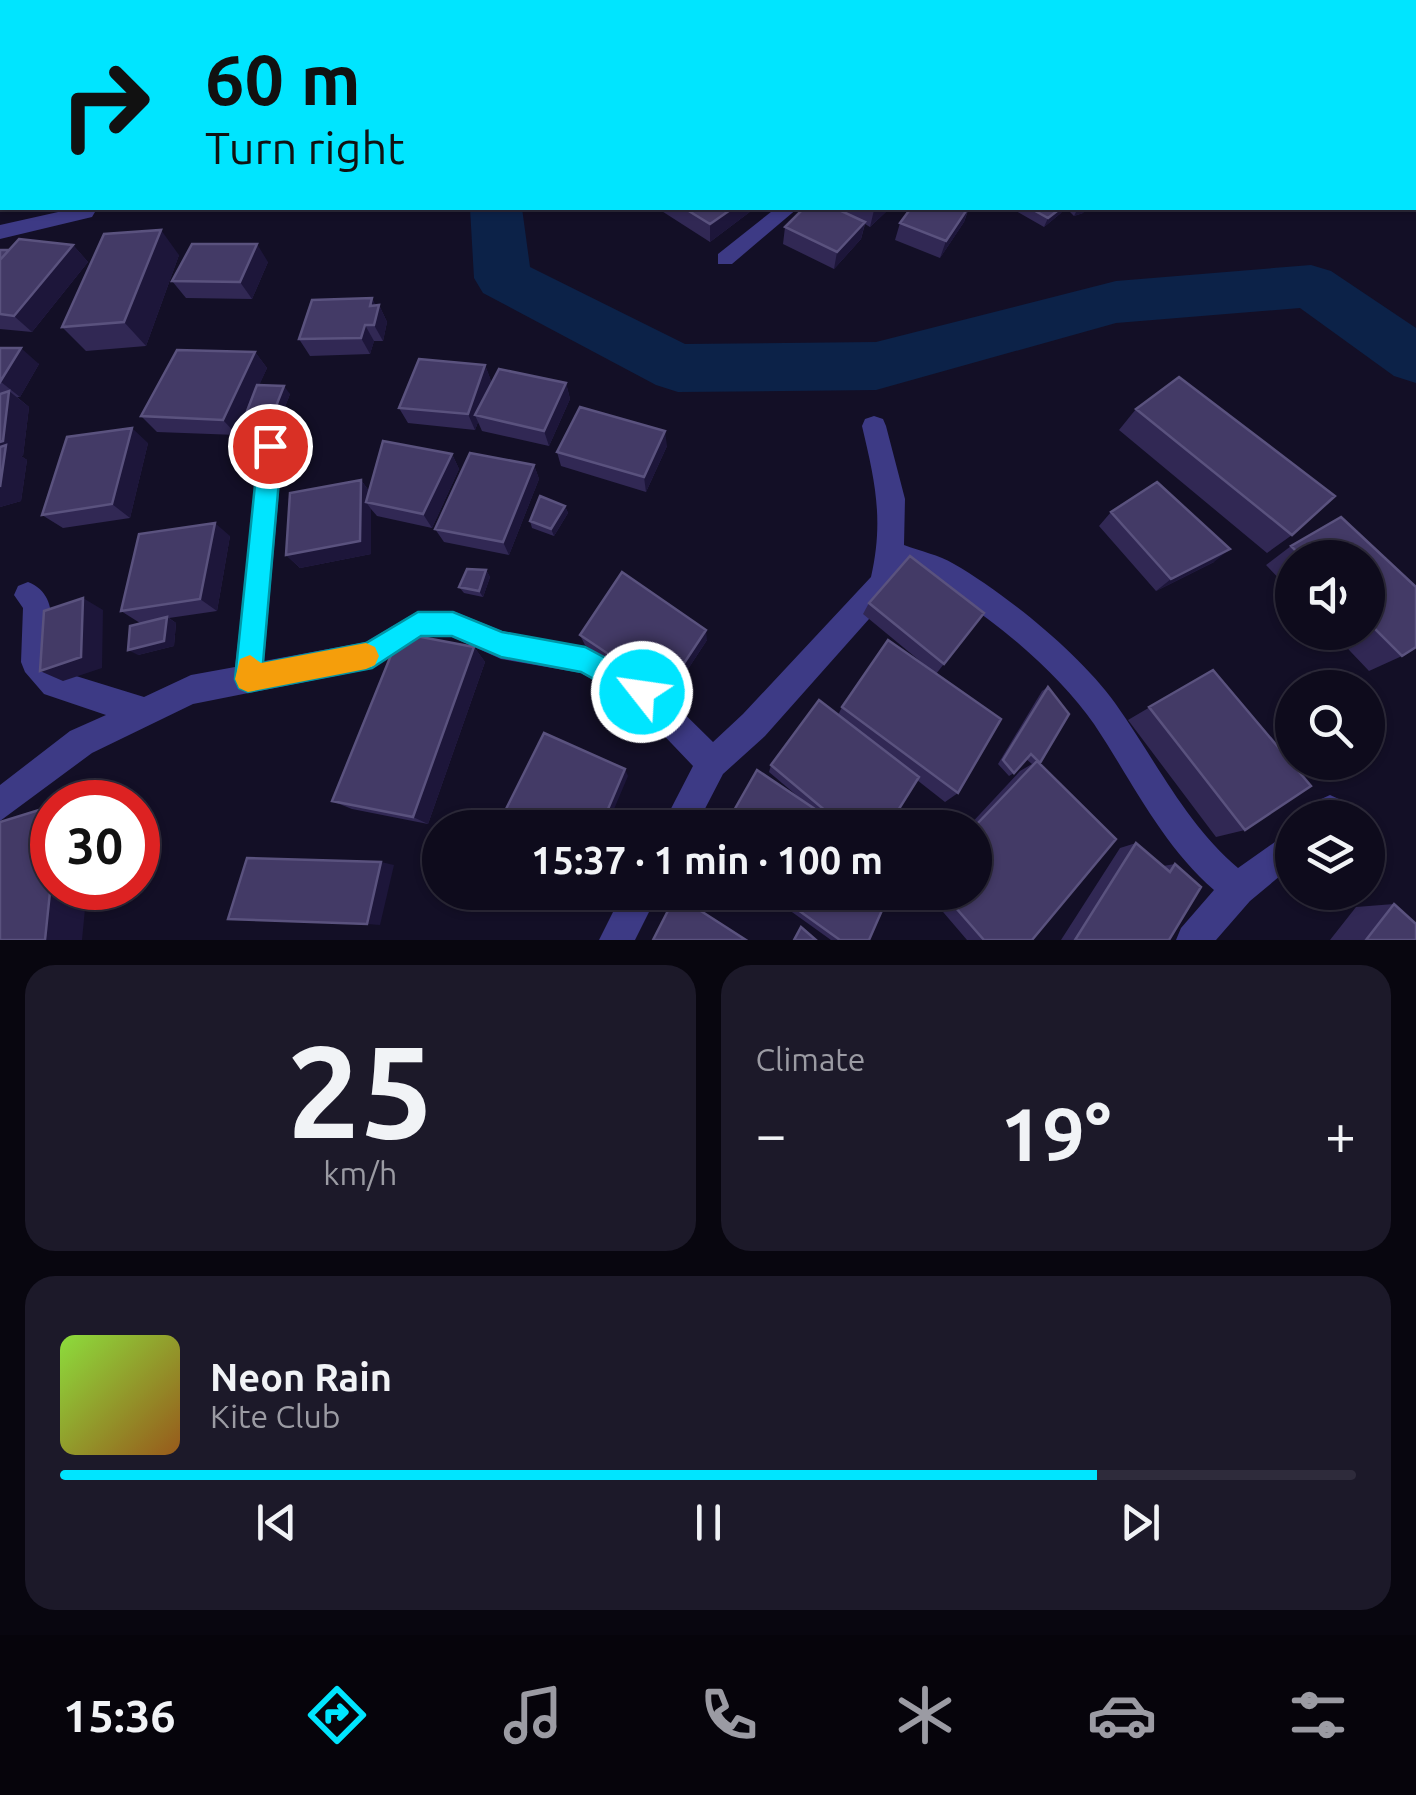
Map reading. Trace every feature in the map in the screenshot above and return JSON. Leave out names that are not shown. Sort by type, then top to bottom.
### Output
[{"type":"street","points":[[725,259],[786,210]]},
{"type":"street","points":[[0,232],[85,212]]},
{"type":"street","points":[[687,810],[712,763],[754,725],[883,584],[890,552],[892,499],[874,426]]},
{"type":"street","points":[[248,679],[270,446]]},
{"type":"street","points":[[890,552],[943,572],[1063,662],[1104,712],[1143,777],[1204,858],[1238,889]]},
{"type":"street","points":[[28,596],[37,602],[36,662],[54,684],[146,712]]},
{"type":"street","points":[[0,804],[80,742],[192,690],[372,655],[418,624],[453,624],[501,644],[585,660],[642,692],[712,763]]},
{"type":"street","points":[[1192,940],[1238,889],[1275,860]]},
{"type":"street","points":[[616,940],[632,910]]},
{"type":"building","points":[[687,210],[730,210],[710,224]]},
{"type":"building","points":[[802,210],[839,210],[865,222],[837,252],[785,227]]},
{"type":"building","points":[[910,210],[967,210],[946,241],[900,223]]},
{"type":"building","points":[[1034,210],[1058,210],[1048,218]]},
{"type":"building","points":[[161,230],[124,322],[62,327],[104,234]]},
{"type":"building","points":[[19,239],[73,245],[14,316],[0,314],[0,260]]},
{"type":"building","points":[[192,244],[257,244],[240,282],[172,281]]},
{"type":"building","points":[[372,298],[370,306],[379,305],[374,325],[365,325],[361,338],[299,339],[312,300]]},
{"type":"building","points":[[0,348],[21,348],[0,382]]},
{"type":"building","points":[[177,350],[255,352],[223,420],[141,416]]},
{"type":"building","points":[[419,359],[485,365],[468,414],[399,408]]},
{"type":"building","points":[[499,369],[566,383],[544,431],[475,415]]},
{"type":"building","points":[[1179,377],[1335,496],[1292,535],[1136,409]]},
{"type":"building","points":[[257,385],[284,386],[271,419],[244,419]]},
{"type":"building","points":[[9,391],[3,441],[0,442],[0,394]]},
{"type":"building","points":[[580,407],[665,431],[644,477],[557,452]]},
{"type":"building","points":[[132,428],[112,504],[42,515],[67,437]]},
{"type":"building","points":[[383,441],[452,454],[423,514],[366,502]]},
{"type":"building","points":[[6,445],[0,487],[0,447]]},
{"type":"building","points":[[470,453],[534,465],[503,542],[435,529]]},
{"type":"building","points":[[361,480],[360,541],[286,555],[290,493]]},
{"type":"building","points":[[1157,482],[1230,549],[1171,579],[1111,512]]},
{"type":"building","points":[[540,496],[565,506],[551,529],[530,521]]},
{"type":"building","points":[[1341,517],[1366,540],[1301,540]]},
{"type":"building","points":[[215,523],[200,599],[121,611],[139,534]]},
{"type":"building","points":[[910,556],[984,613],[944,664],[869,603]]},
{"type":"building","points":[[1385,558],[1416,587],[1416,647],[1402,656],[1385,639]]},
{"type":"building","points":[[467,569],[486,570],[479,591],[459,587]]},
{"type":"building","points":[[622,572],[706,630],[665,692],[580,635]]},
{"type":"building","points":[[83,598],[81,657],[40,671],[44,611]]},
{"type":"building","points":[[167,617],[164,641],[128,650],[130,626]]},
{"type":"building","points":[[400,633],[474,647],[413,817],[332,801]]},
{"type":"building","points":[[888,640],[1001,719],[958,793],[842,707]]},
{"type":"building","points":[[1213,670],[1275,743],[1275,780],[1306,780],[1311,786],[1290,800],[1275,800],[1275,810],[1245,830],[1149,707]]},
{"type":"building","points":[[1048,687],[1069,714],[1040,763],[1031,754],[1014,773],[1003,760]]},
{"type":"building","points":[[819,700],[919,777],[898,810],[825,810],[771,765]]},
{"type":"building","points":[[544,733],[625,769],[608,810],[506,810]]},
{"type":"building","points":[[1037,761],[1116,839],[1032,940],[984,940],[958,910],[992,910],[990,810]]},
{"type":"building","points":[[757,770],[816,810],[734,810]]},
{"type":"building","points":[[30,813],[30,910],[48,910],[45,940],[0,940],[0,822]]},
{"type":"building","points":[[1136,843],[1170,872],[1175,864],[1201,887],[1169,940],[1075,940]]},
{"type":"building","points":[[247,858],[381,862],[367,924],[228,919]]},
{"type":"building","points":[[1394,904],[1416,924],[1416,940],[1366,940]]},
{"type":"building","points":[[668,910],[699,910],[746,940],[653,940]]},
{"type":"building","points":[[798,910],[882,910],[869,940],[840,940]]},
{"type":"building","points":[[801,927],[816,940],[794,940]]},
{"type":"waterway","points":[[496,210],[503,278],[678,368],[876,366],[1116,302],[1311,286],[1416,359]]},
{"type":"slow traffic","points":[[250,668],[248,679],[366,656]]},
{"type":"route","points":[[270,446],[248,679],[372,655],[418,624],[453,624],[501,644],[585,660],[642,692]]}]
